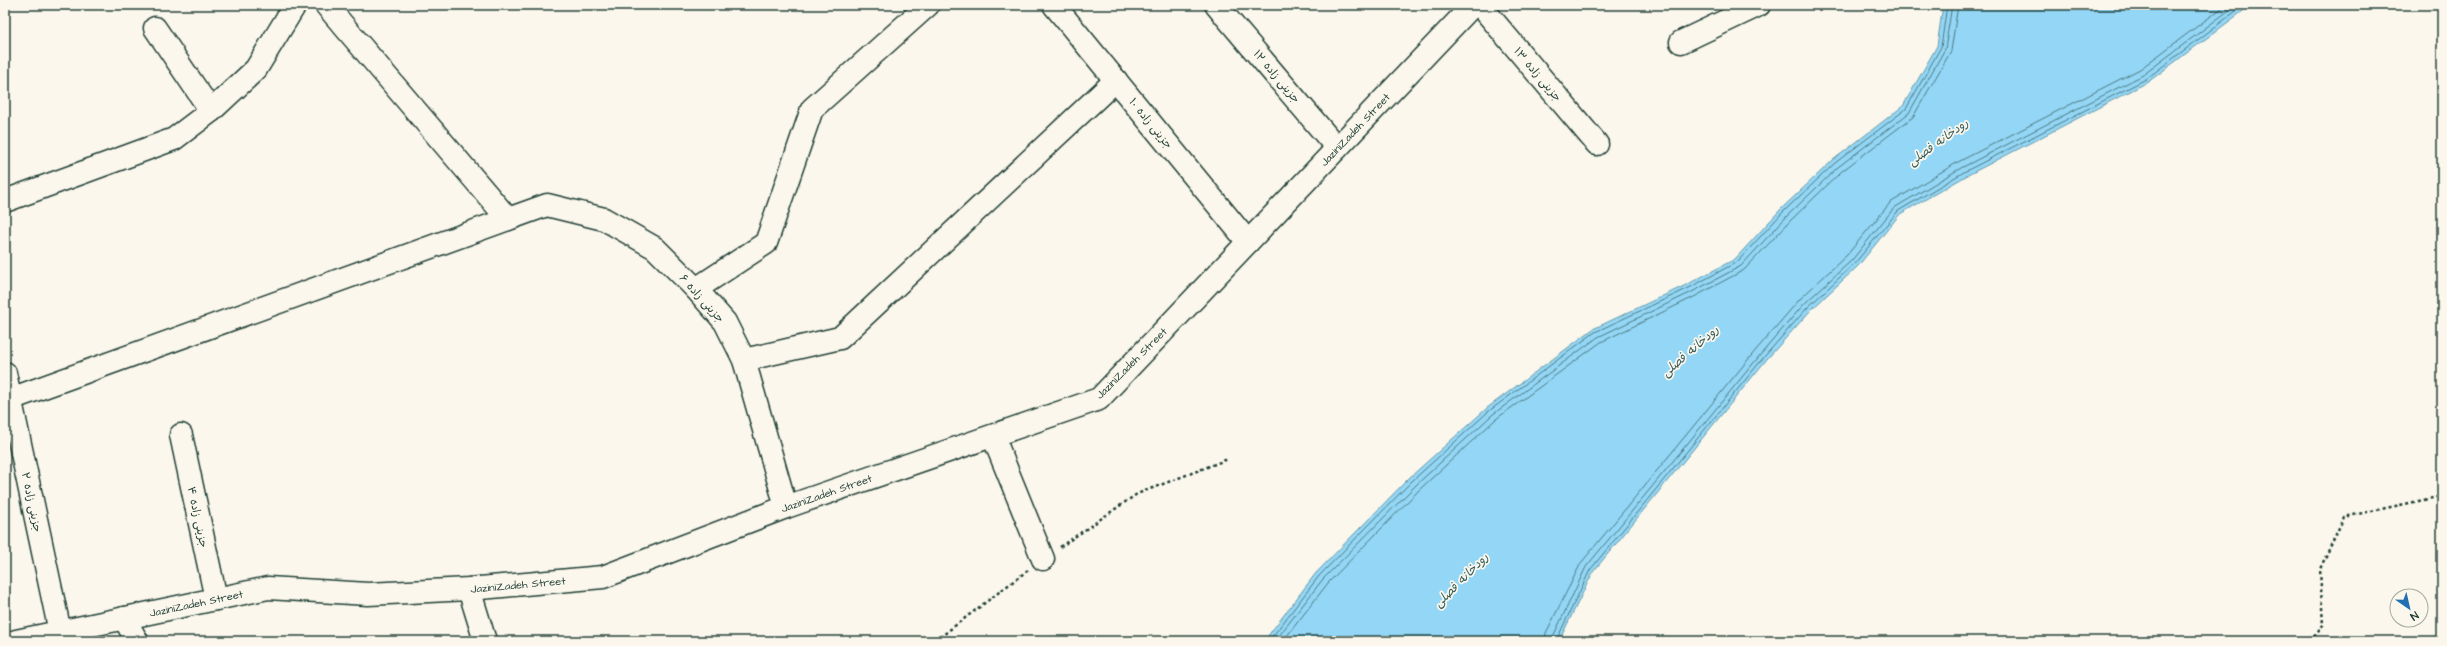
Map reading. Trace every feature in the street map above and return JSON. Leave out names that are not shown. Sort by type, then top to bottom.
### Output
[{"type":"street","points":[[5,201],[174,139],[211,111],[256,69],[295,5]]},
{"type":"street","points":[[326,5],[508,219]]},
{"type":"street","points":[[696,289],[766,243],[812,108],[928,5]]},
{"type":"street","name":"جزینی زاده ۱۰","points":[[1054,5],[1248,242]]},
{"type":"street","name":"جزینی زاده ۱۲","points":[[1216,5],[1338,148]]},
{"type":"street","name":"JaziniZadeh Street","points":[[16,641],[268,588],[368,594],[469,589],[603,577],[786,507],[1099,399],[1473,5]]},
{"type":"street","name":"جزینی زاده ۱۳","points":[[1480,5],[1597,144]]},
{"type":"street","points":[[1682,42],[1760,5]]},
{"type":"street","points":[[155,28],[211,111]]},
{"type":"street","points":[[744,360],[840,338],[1116,80]]},
{"type":"street","name":"جزینی زاده ۶","points":[[8,400],[547,205],[604,219],[655,248],[696,289],[724,322],[744,360],[786,507]]},
{"type":"street","name":"جزینی زاده ۲","points":[[5,373],[8,400],[60,632]]},
{"type":"street","name":"جزینی زاده ۴","points":[[181,434],[216,599]]},
{"type":"street","points":[[993,436],[1043,559]]},
{"type":"street","points":[[469,589],[486,641]]},
{"type":"street","points":[[124,618],[136,641]]},
{"type":"path","points":[[935,641],[1043,559],[1137,494],[1228,459]]},
{"type":"path","points":[[2303,641],[2313,638],[2323,626],[2320,570],[2344,517],[2442,496]]},
{"type":"water","name":"رودخانه فصلی","points":[[1943,5],[2251,5],[2148,82],[1966,176],[1900,214],[1858,266],[1811,310],[1767,359],[1593,572],[1559,641],[1264,641],[1316,573],[1409,478],[1487,408],[1593,329],[1688,284],[1735,259],[1781,209],[1833,160],[1903,106],[1937,46]]}]
